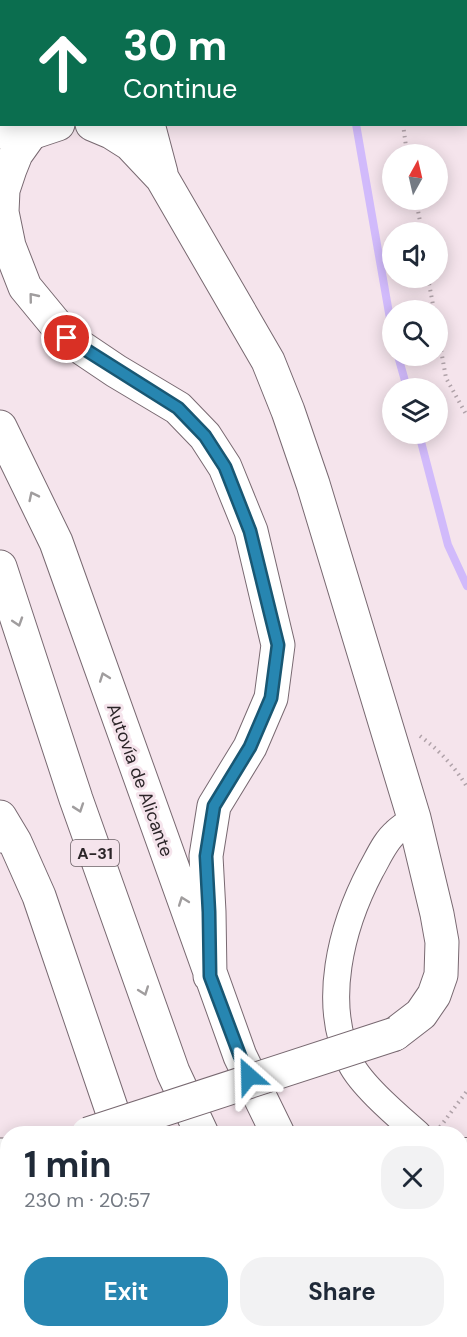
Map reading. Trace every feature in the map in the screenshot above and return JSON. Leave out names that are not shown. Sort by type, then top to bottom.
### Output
[{"type":"main road","points":[[97,126],[130,144],[162,178],[268,361],[313,484],[382,711],[414,818],[442,942],[441,975],[434,995],[421,1014],[395,1034],[113,1126]]},
{"type":"main road","points":[[149,126],[162,178]]},
{"type":"main road","points":[[30,130],[10,169],[3,190],[2,213],[9,246],[25,287],[67,338],[178,408],[205,436],[225,467],[250,531],[278,645],[271,698],[250,747],[214,806],[206,856],[210,976]]},
{"type":"main road","name":"Autovía de Alicante","points":[[0,427],[56,542],[210,976],[240,1056],[274,1126]]},
{"type":"main road","name":"A-31","points":[[0,567],[76,799],[165,1050],[198,1126]]},
{"type":"main road","points":[[5,835],[39,896],[117,1126]]},
{"type":"street","points":[[410,1126],[352,1066],[338,1030],[335,991],[349,919],[360,891],[394,832],[414,818]]},
{"type":"path","points":[[403,126],[406,144]]},
{"type":"path","points":[[444,366],[446,378],[467,416]]},
{"type":"path","points":[[382,711],[432,745],[458,772],[467,787]]},
{"type":"path","points":[[441,1126],[467,1091]]},
{"type":"waterway","points":[[356,126],[387,300]]},
{"type":"waterway","points":[[401,366],[404,378]]},
{"type":"waterway","points":[[422,444],[448,545],[467,586]]},
{"type":"route","points":[[67,338],[178,408],[205,436],[225,467],[250,531],[278,645],[271,698],[250,747],[214,806],[206,856],[210,976],[249,1076]]}]
